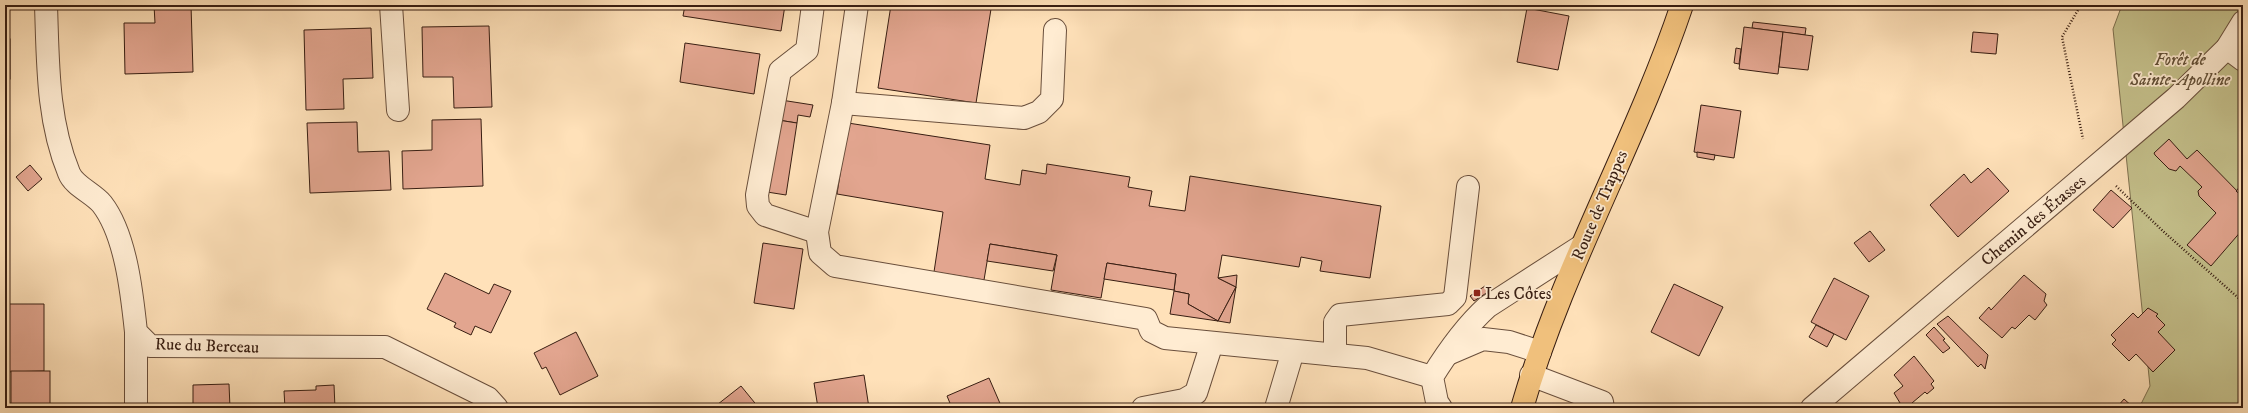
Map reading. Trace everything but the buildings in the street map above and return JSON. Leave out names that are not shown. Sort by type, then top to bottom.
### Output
[{"type":"main road","name":"Route de Trappes","points":[[1522,408],[1531,375],[1580,247],[1667,51],[1682,5]]},
{"type":"street","name":"Rue du Berceau","points":[[46,5],[48,79],[56,136],[70,175],[102,204],[120,238],[132,296],[136,332],[150,346],[385,347],[488,398],[497,408]]},
{"type":"street","points":[[391,5],[398,110]]},
{"type":"street","points":[[813,5],[807,50],[780,71],[757,195],[758,206],[765,215],[817,232]]},
{"type":"street","points":[[857,5],[843,103],[817,232],[820,253],[835,266],[1146,319],[1152,331],[1165,338],[1367,358],[1432,377]]},
{"type":"street","name":"Chemin des Étasses","points":[[1812,408],[2176,98],[2235,54],[2243,22]]},
{"type":"street","points":[[843,103],[1024,118],[1039,112],[1052,99],[1055,30]]},
{"type":"street","points":[[1335,355],[1335,322],[1340,315],[1448,304],[1455,297],[1468,187]]},
{"type":"street","points":[[1438,406],[1432,377],[1445,355],[1475,318],[1487,307],[1580,247]]},
{"type":"street","points":[[136,332],[136,408]]},
{"type":"street","points":[[1445,355],[1483,339],[1509,342],[1540,352]]},
{"type":"street","points":[[1143,408],[1184,400],[1196,393],[1212,343]]},
{"type":"street","points":[[1276,408],[1293,351]]},
{"type":"street","points":[[1531,375],[1602,402],[1603,408]]},
{"type":"path","points":[[2081,5],[2062,37],[2086,153],[2096,166],[2165,233],[2243,302]]},
{"type":"green space","name":"Forêt de Sainte-Apolline","points":[[2122,5],[2243,5],[2243,408],[2139,408],[2150,386],[2113,29]]},
{"type":"place","name":"Les Côtes","points":[[1477,293]]}]
